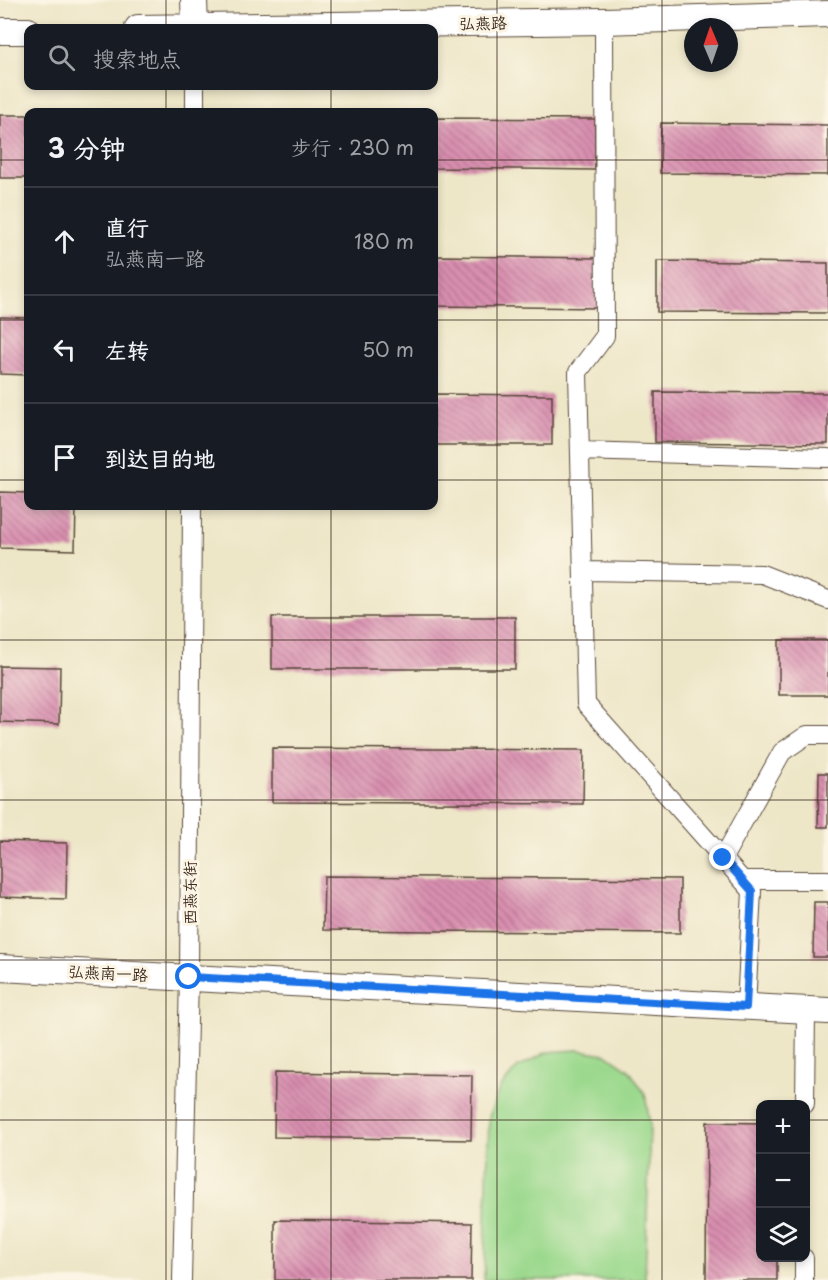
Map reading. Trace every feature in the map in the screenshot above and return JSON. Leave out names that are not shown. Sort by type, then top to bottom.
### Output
[{"type":"street","points":[[194,0],[195,24]]},
{"type":"street","name":"弘燕路","points":[[429,24],[828,14]]},
{"type":"street","points":[[604,21],[605,336],[578,372],[586,704],[752,891],[746,1007]]},
{"type":"street","points":[[0,31],[24,31]]},
{"type":"street","points":[[195,90],[195,108]]},
{"type":"street","points":[[580,452],[828,458]]},
{"type":"street","name":"西燕东街","points":[[182,1280],[189,977],[192,510]]},
{"type":"street","points":[[583,571],[762,574],[828,600]]},
{"type":"street","points":[[723,858],[782,752],[807,735],[828,735]]},
{"type":"street","points":[[742,880],[828,880]]},
{"type":"street","name":"弘燕南一路","points":[[0,968],[817,1010]]},
{"type":"street","points":[[806,1100],[817,1010]]},
{"type":"street","points":[[804,1262],[804,1280]]},
{"type":"green space","points":[[578,1050],[606,1054],[629,1070],[645,1094],[650,1125],[645,1280],[484,1280],[489,1117],[499,1089],[517,1068],[547,1052]]},
{"type":"building","points":[[0,115],[24,115],[24,178],[0,178]]},
{"type":"building","points":[[438,118],[595,119],[595,170],[438,168]]},
{"type":"building","points":[[661,123],[828,125],[828,175],[660,173]]},
{"type":"building","points":[[438,256],[598,258],[598,308],[438,306]]},
{"type":"building","points":[[657,261],[828,263],[828,313],[657,312]]},
{"type":"building","points":[[0,317],[24,318],[24,375],[0,374]]},
{"type":"building","points":[[655,392],[828,393],[828,444],[655,442]]},
{"type":"building","points":[[438,394],[552,395],[552,445],[438,445]]},
{"type":"building","points":[[0,492],[24,493],[24,510],[76,510],[75,550],[0,548]]},
{"type":"building","points":[[272,617],[515,617],[515,669],[272,669]]},
{"type":"building","points":[[779,640],[828,640],[828,695],[779,695]]},
{"type":"building","points":[[0,666],[60,667],[59,724],[0,722]]},
{"type":"building","points":[[272,748],[584,750],[583,804],[272,802]]},
{"type":"building","points":[[819,773],[828,773],[828,827],[818,827]]},
{"type":"building","points":[[0,841],[67,843],[66,899],[0,897]]},
{"type":"building","points":[[324,876],[680,879],[680,933],[323,930]]},
{"type":"building","points":[[814,902],[828,902],[828,957],[813,957]]},
{"type":"building","points":[[275,1072],[472,1075],[471,1140],[274,1137]]},
{"type":"building","points":[[707,1122],[756,1123],[756,1262],[777,1262],[777,1280],[706,1280]]},
{"type":"building","points":[[275,1220],[472,1223],[471,1280],[275,1280]]},
{"type":"route","points":[[189,977],[746,1007],[752,891],[723,858]]}]
